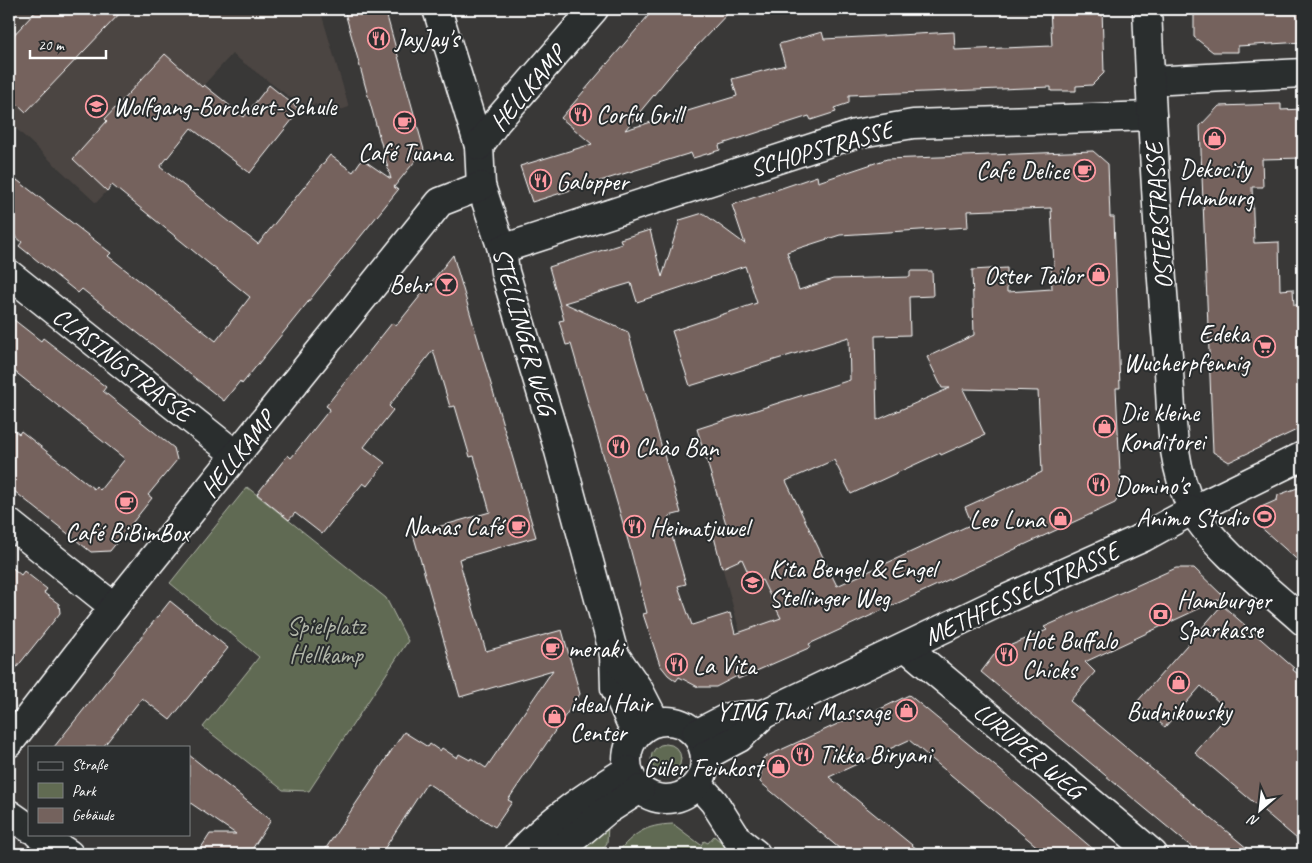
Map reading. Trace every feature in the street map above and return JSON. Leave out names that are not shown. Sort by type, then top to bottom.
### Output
[{"type":"street","name":"STELLINGER WEG","points":[[437,9],[480,146],[481,186],[502,249],[505,272],[559,451],[614,654],[640,690],[646,728]]},
{"type":"street","name":"HELLKAMP","points":[[480,146],[497,121],[594,9]]},
{"type":"street","name":"OSTERSTRASSE","points":[[1147,9],[1152,116],[1175,454],[1181,483],[1193,510],[1209,534],[1303,621]]},
{"type":"street","points":[[1150,81],[1303,73]]},
{"type":"street","name":"SCHOPSTRASSE","points":[[502,249],[855,134],[913,124],[1152,116]]},
{"type":"street","name":"HELLKAMP","points":[[9,743],[114,607],[440,202],[481,186]]},
{"type":"street","name":"CLASINGSTRASSE","points":[[9,274],[236,455]]},
{"type":"street","name":"METHFESSELSTRASSE","points":[[701,745],[729,717],[764,714],[1144,537],[1193,510],[1303,456]]},
{"type":"street","points":[[9,523],[114,607]]},
{"type":"street","name":"LURUPER WEG","points":[[906,647],[1153,854]]},
{"type":"street","points":[[677,722],[701,745],[704,771],[698,784],[685,795],[668,799],[650,796],[634,779],[628,751],[646,728],[677,722]]},
{"type":"street","points":[[519,854],[540,833],[592,792],[634,779]]},
{"type":"street","points":[[555,854],[606,811],[634,779]]},
{"type":"street","points":[[698,784],[714,802],[738,840],[756,854]]},
{"type":"street","points":[[9,814],[28,827]]},
{"type":"street","points":[[41,836],[69,854]]},
{"type":"shaded area","name":"Wolfgang-Borchert-Schule","points":[[12,9],[320,9],[349,107],[329,114],[315,104],[308,111],[232,54],[96,203],[9,122],[9,12]]},
{"type":"shaded area","name":"Kita Bengel & Engel Stellinger Weg","points":[[750,517],[811,647],[795,654],[794,651],[766,664],[768,667],[754,673],[741,636],[713,533]]},
{"type":"green space","name":"Spielplatz Hellkamp","points":[[247,487],[386,598],[408,641],[309,791],[283,790],[203,727],[259,657],[170,583]]},
{"type":"green space","points":[[666,744],[677,748],[681,759],[677,770],[666,774],[655,770],[651,759],[655,748]]},
{"type":"green space","points":[[673,824],[701,845],[704,841],[708,843],[714,836],[735,854],[616,854],[641,831],[655,826]]},
{"type":"green space","points":[[608,825],[607,843],[599,854],[574,854]]},
{"type":"building","points":[[38,9],[124,9],[26,112],[9,96],[9,40]]},
{"type":"building","points":[[344,9],[385,9],[424,150],[394,187],[398,190],[242,384],[240,381],[224,401],[82,289],[78,293],[19,246],[22,242],[9,231],[9,191],[17,180],[111,253],[108,256],[216,341],[250,297],[112,185],[107,191],[73,159],[107,121],[105,119],[165,54],[202,87],[204,85],[244,117],[269,85],[300,110],[250,173],[191,128],[160,167],[258,244],[330,155],[353,172],[362,159],[391,179]]},
{"type":"building","points":[[654,9],[732,9],[677,67],[625,130],[737,96],[732,79],[785,65],[779,44],[822,32],[824,39],[954,32],[955,50],[1052,46],[1050,9],[1102,9],[1104,73],[1092,85],[1076,86],[1076,91],[1051,91],[1051,87],[849,95],[849,103],[834,108],[836,112],[811,120],[809,116],[719,145],[720,150],[693,158],[691,153],[532,202],[520,166],[592,144],[561,118]]},
{"type":"building","points":[[1194,9],[1303,9],[1303,42],[1238,46],[1238,52],[1213,52],[1194,37]]},
{"type":"building","points":[[1281,104],[1281,110],[1303,109],[1303,158],[1262,159],[1263,187],[1252,187],[1254,243],[1279,242],[1280,290],[1293,289],[1294,305],[1303,305],[1303,427],[1229,462],[1213,452],[1200,126],[1219,106]]},
{"type":"building","points":[[1093,151],[1108,164],[1110,217],[1114,217],[1120,388],[1116,388],[1121,493],[1115,503],[809,644],[811,647],[738,679],[737,676],[716,687],[698,687],[679,677],[676,681],[660,665],[643,614],[647,613],[629,544],[571,344],[566,345],[559,321],[564,320],[549,267],[622,244],[620,239],[650,230],[662,277],[680,220],[703,213],[745,244],[732,205],[817,176],[818,182],[887,159]],"holes":[[[1051,208],[1054,266],[1051,266],[1052,289],[1007,292],[1007,268],[972,270],[974,335],[927,357],[942,388],[950,388],[877,420],[875,336],[910,335],[909,297],[933,296],[932,271],[910,271],[910,277],[833,279],[799,290],[787,252],[840,235],[968,227],[967,211]],[[745,266],[757,303],[672,331],[690,386],[849,337],[850,380],[697,429],[727,527],[713,533],[722,568],[742,559],[753,584],[762,580],[781,618],[735,634],[730,613],[692,625],[678,586],[686,584],[673,540],[669,516],[681,513],[628,332],[564,303],[631,283],[637,302]],[[963,389],[1038,391],[1042,472],[965,507],[972,524],[837,586],[786,481],[834,460],[851,494],[940,453],[941,455],[985,435]]]},
{"type":"building","points":[[453,255],[536,537],[459,559],[465,581],[486,651],[562,630],[580,694],[508,800],[512,802],[495,827],[427,783],[381,854],[322,854],[404,732],[428,747],[430,744],[440,751],[442,748],[457,758],[459,754],[470,760],[471,758],[486,768],[553,670],[460,697],[413,534],[490,512],[474,456],[470,457],[455,406],[450,407],[433,350],[389,406],[393,410],[364,447],[385,463],[367,486],[363,483],[322,534],[295,513],[289,520],[257,494],[288,455],[291,458],[330,409],[326,406],[392,323],[396,326]]},
{"type":"building","points":[[9,316],[41,341],[43,338],[106,387],[103,391],[174,448],[177,460],[148,495],[152,498],[110,551],[91,552],[9,487],[9,426],[19,434],[21,431],[94,489],[96,486],[100,490],[125,459],[9,367]]},
{"type":"building","points":[[1303,486],[1303,565],[1256,523],[1259,508],[1277,500],[1278,495]]},
{"type":"building","points":[[9,565],[21,575],[24,571],[47,589],[44,593],[59,604],[60,613],[9,677]]},
{"type":"building","points":[[1176,568],[1194,568],[1224,597],[1085,662],[1095,672],[1070,701],[1254,854],[1200,854],[981,672],[997,651],[1047,630],[1044,627]]},
{"type":"building","points":[[170,601],[228,648],[170,720],[142,698],[104,746],[55,746]]},
{"type":"building","points":[[1222,605],[1303,678],[1303,844],[1195,753],[1230,712],[1201,686],[1165,727],[1136,703]]},
{"type":"building","points":[[909,695],[1099,854],[1046,854],[909,740],[829,777],[923,854],[846,854],[760,782],[763,758],[844,721],[842,719],[870,709],[872,713]]},
{"type":"building","points":[[190,756],[271,820],[249,854],[197,854],[210,834],[236,834],[190,803]]},
{"type":"place","name":"JayJay's","points":[[379,38]]},
{"type":"place","name":"Wolfgang-Borchert-Schule","points":[[97,106]]},
{"type":"place","name":"Corfu Grill","points":[[580,114]]},
{"type":"place","name":"Café Tuana","points":[[405,123]]},
{"type":"place","name":"Dekocity Hamburg","points":[[1215,139]]},
{"type":"place","name":"Cafe Delice","points":[[1085,170]]},
{"type":"place","name":"Galopper","points":[[540,181]]},
{"type":"place","name":"Oster Tailor","points":[[1099,275]]},
{"type":"place","name":"Behr","points":[[447,284]]},
{"type":"place","name":"Edeka Wucherpfennig","points":[[1265,347]]},
{"type":"place","name":"Die kleine Konditorei","points":[[1104,426]]},
{"type":"place","name":"Chào Bạn","points":[[619,447]]},
{"type":"place","name":"Domino's","points":[[1099,485]]},
{"type":"place","name":"Café BiBimBox","points":[[127,503]]},
{"type":"place","name":"Animo Studio","points":[[1264,517]]},
{"type":"place","name":"Leo Luna","points":[[1061,519]]},
{"type":"place","name":"Nanas Café","points":[[519,526]]},
{"type":"place","name":"Heimatjuwel","points":[[634,527]]},
{"type":"place","name":"Kita Bengel & Engel Stellinger Weg","points":[[753,582]]},
{"type":"place","name":"Hamburger Sparkasse","points":[[1161,614]]},
{"type":"place","name":"meraki","points":[[552,648]]},
{"type":"place","name":"Hot Buffalo Chicks","points":[[1006,654]]},
{"type":"place","name":"La Vita","points":[[677,665]]},
{"type":"place","name":"Budnikowsky","points":[[1179,682]]},
{"type":"place","name":"YING Thai Massage","points":[[906,711]]},
{"type":"place","name":"ideal Hair Center","points":[[554,717]]},
{"type":"place","name":"Tikka Biryani","points":[[803,754]]},
{"type":"place","name":"Güler Feinkost","points":[[778,767]]}]
